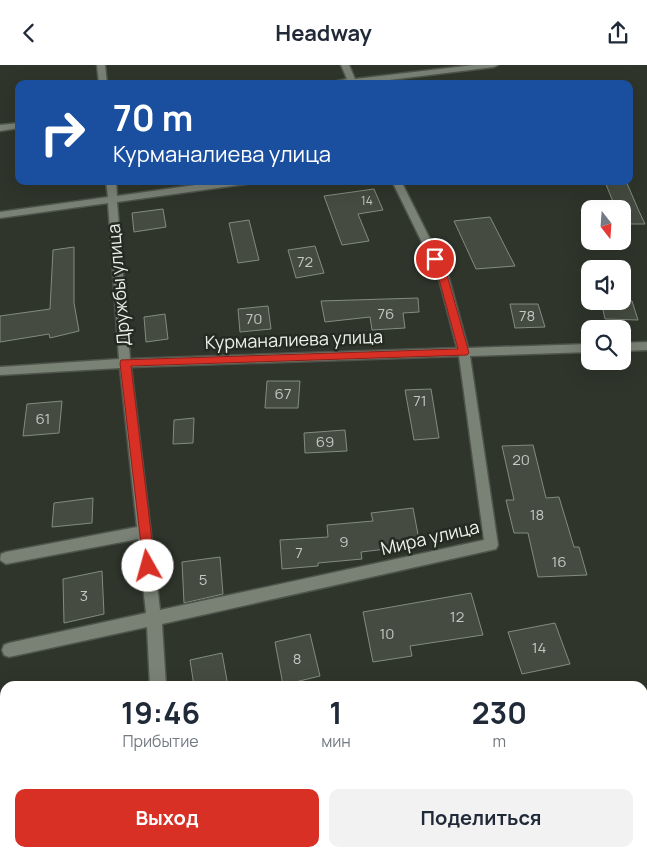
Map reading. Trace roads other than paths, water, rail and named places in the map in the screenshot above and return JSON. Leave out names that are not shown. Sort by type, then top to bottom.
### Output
[{"type":"street","points":[[101,65],[103,80]]},
{"type":"street","points":[[345,65],[351,80]]},
{"type":"street","points":[[369,80],[494,65]]},
{"type":"street","points":[[0,128],[15,126]]},
{"type":"street","name":"Дружбы улица","points":[[111,185],[125,363],[154,617],[158,681]]},
{"type":"street","points":[[0,215],[219,185]]},
{"type":"street","name":"Мира улица","points":[[9,650],[491,545],[464,353],[443,275],[398,185]]},
{"type":"street","points":[[631,347],[647,346]]},
{"type":"street","name":"Курманалиева улица","points":[[0,371],[125,363],[581,348]]},
{"type":"street","points":[[6,558],[144,532]]}]
